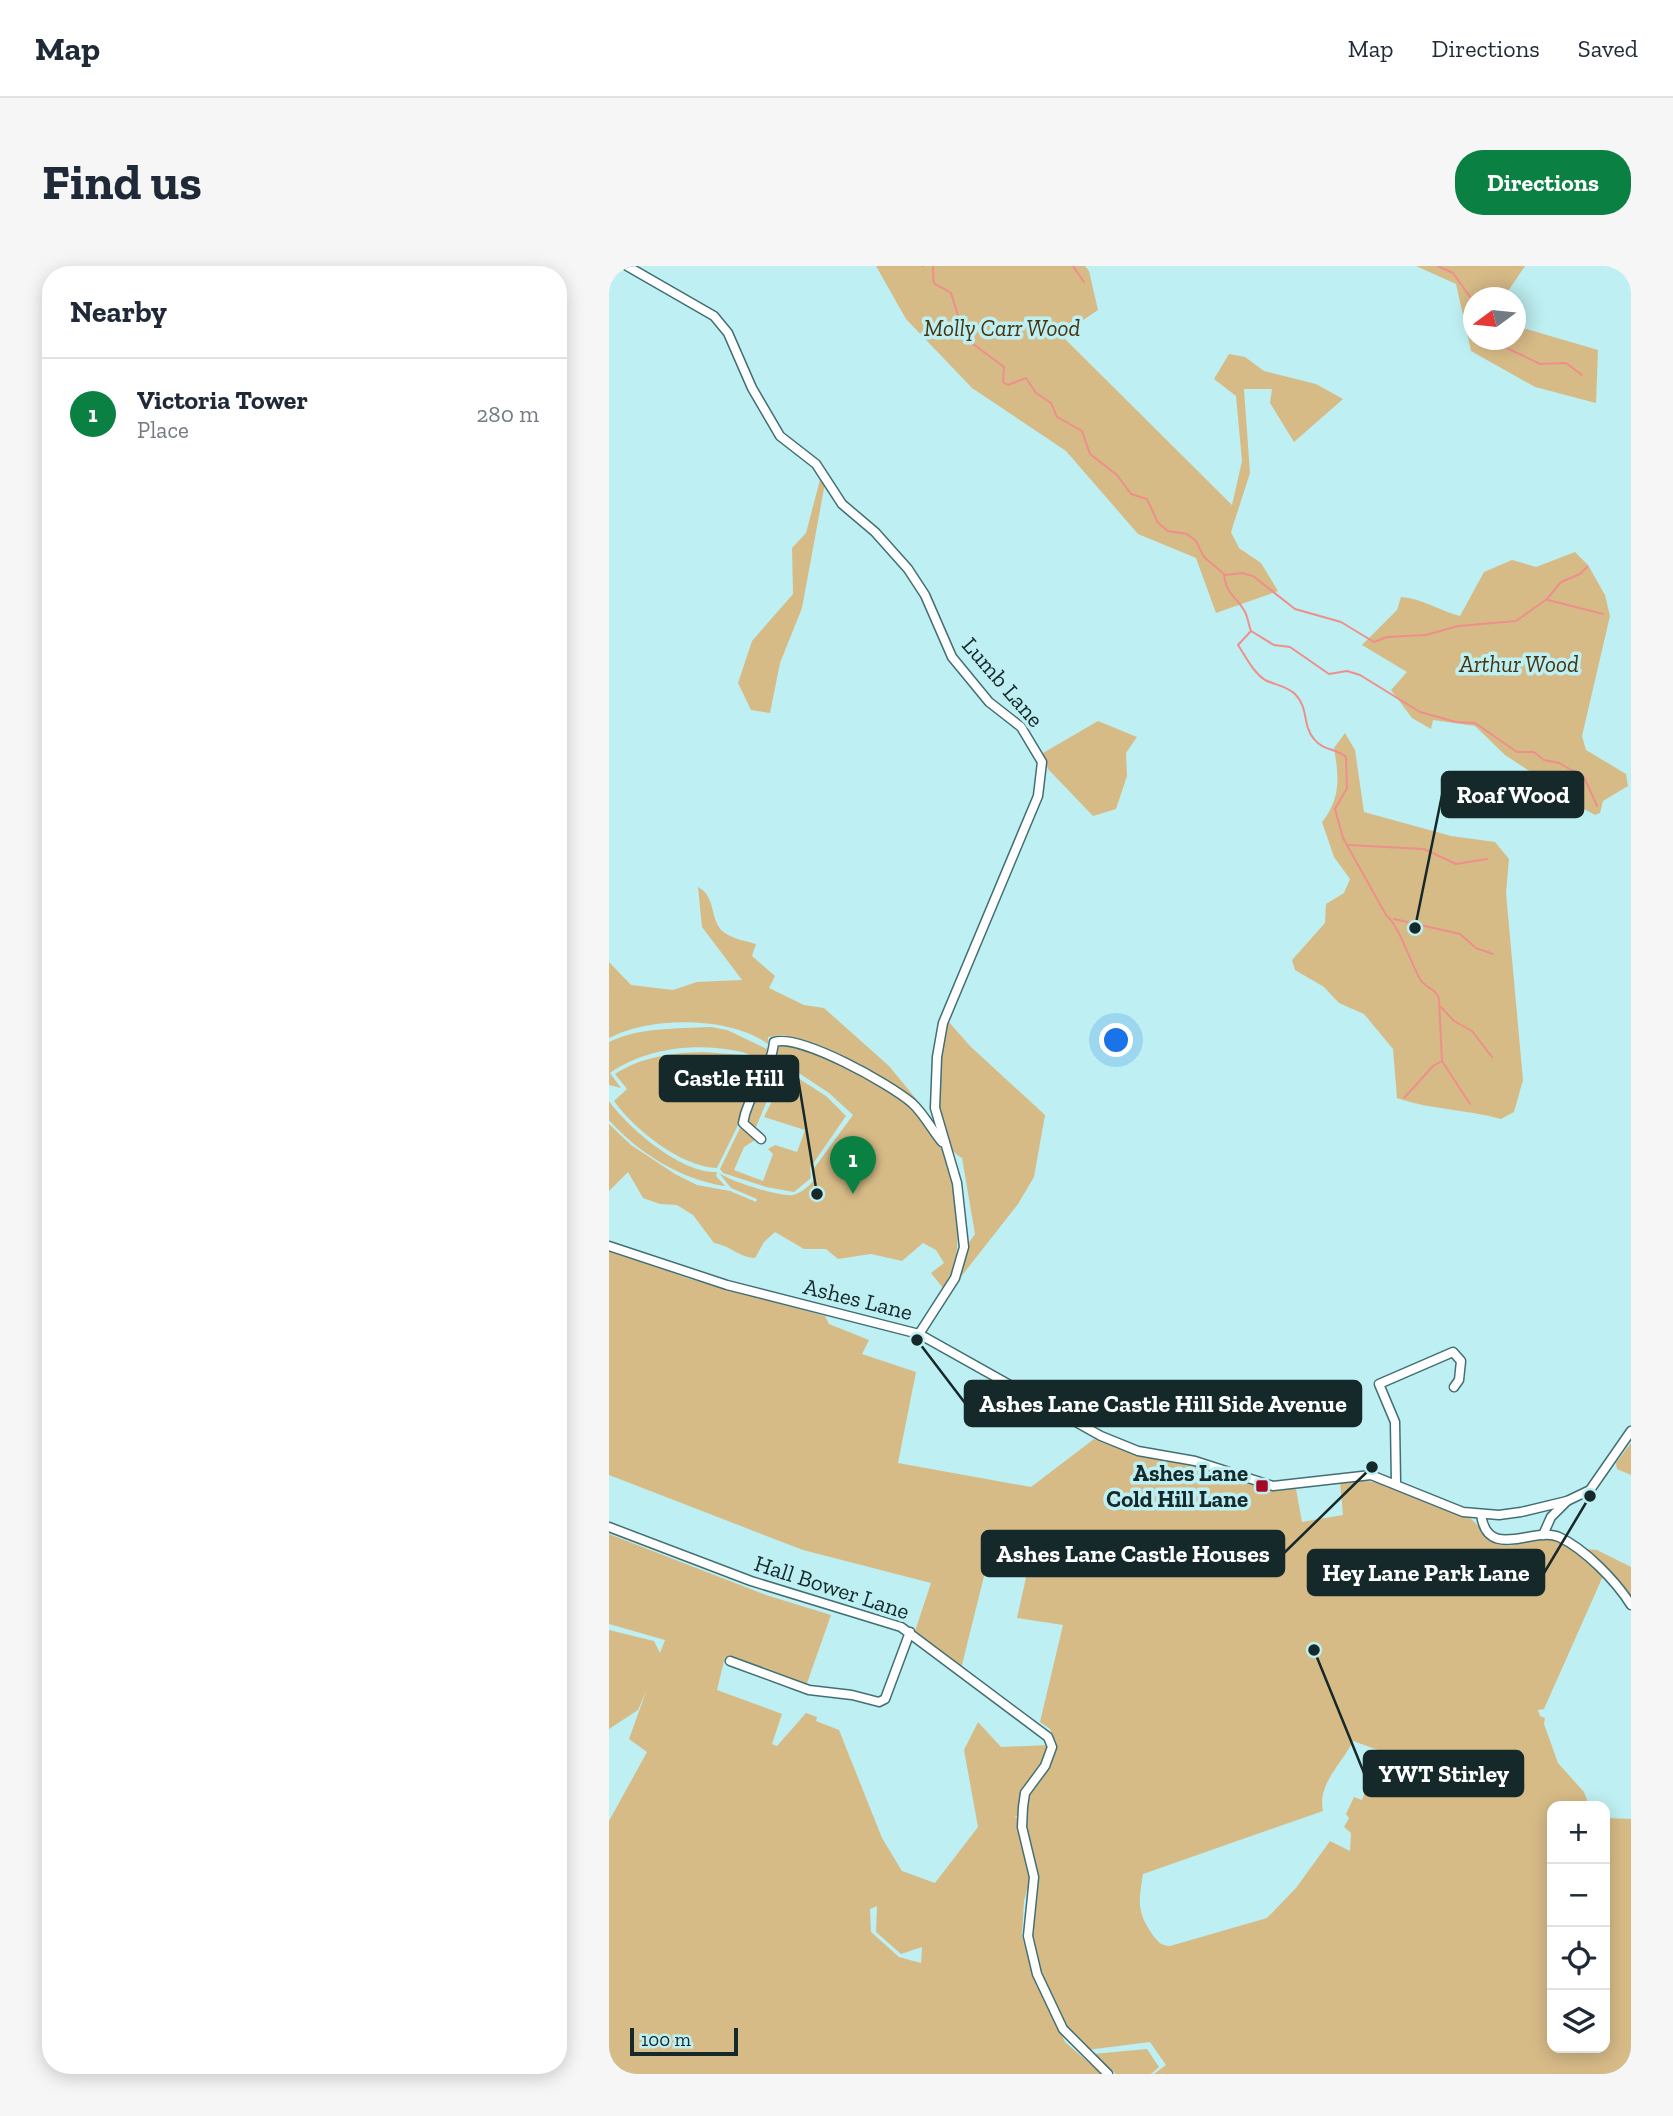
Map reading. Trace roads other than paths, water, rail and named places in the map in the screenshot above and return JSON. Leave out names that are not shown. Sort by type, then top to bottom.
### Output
[{"type":"street","name":"Lumb Lane","points":[[627,266],[714,316],[728,333],[752,388],[780,436],[816,464],[842,504],[875,532],[908,569],[925,595],[952,657],[989,702],[1021,727],[1042,762],[1038,796],[943,1023],[937,1057],[935,1108],[957,1183],[964,1247],[955,1278],[919,1335]]},
{"type":"street","points":[[761,1139],[743,1123],[745,1110],[768,1066],[774,1042],[783,1039],[820,1051],[912,1103],[947,1146]]},
{"type":"street","name":"Ashes Lane","points":[[609,1246],[727,1285],[919,1335],[1072,1421],[1137,1451],[1195,1461],[1273,1486],[1371,1475],[1463,1511],[1481,1514],[1521,1512],[1567,1501]]},
{"type":"street","points":[[1396,1483],[1395,1423],[1379,1384],[1453,1352],[1461,1362],[1459,1380],[1454,1387]]},
{"type":"street","points":[[1543,1535],[1551,1517],[1567,1501],[1590,1490],[1631,1431]]},
{"type":"street","points":[[1481,1514],[1486,1529],[1494,1537],[1506,1541],[1543,1535],[1556,1536],[1572,1544],[1631,1605]]},
{"type":"street","name":"Hall Bower Lane","points":[[609,1527],[751,1581],[910,1632],[1048,1738],[1052,1747],[1045,1766],[1025,1793],[1023,1807],[1022,1827],[1034,1877],[1028,1936],[1037,1974],[1063,2029],[1108,2074]]},
{"type":"street","points":[[730,1661],[809,1690],[852,1695],[879,1702],[884,1699],[910,1632]]},
{"type":"waterway","points":[[933,266],[934,282],[951,293],[965,338],[1004,367],[1003,382],[1008,385],[1026,378],[1036,393],[1051,403],[1057,417],[1082,431],[1090,454],[1117,475],[1131,494],[1147,499],[1158,523],[1168,531],[1187,534],[1196,541],[1204,557],[1224,574],[1227,587],[1243,609],[1251,631],[1238,645],[1250,664],[1265,680],[1292,691],[1302,705],[1310,734],[1314,739],[1322,746],[1346,757],[1347,788],[1335,809],[1343,838],[1386,915],[1396,927],[1420,979],[1439,999],[1442,1061],[1433,1066],[1404,1098]]},
{"type":"waterway","points":[[1073,266],[1084,282]]},
{"type":"waterway","points":[[1438,266],[1453,273],[1463,287]]},
{"type":"waterway","points":[[1511,350],[1540,364],[1566,363],[1582,375]]},
{"type":"waterway","points":[[1225,575],[1242,573],[1253,576],[1295,609],[1341,622],[1374,642],[1387,637],[1426,635],[1458,626],[1516,621],[1547,599],[1561,582],[1580,574],[1587,567]]},
{"type":"waterway","points":[[1548,600],[1603,614]]},
{"type":"waterway","points":[[1251,631],[1274,645],[1290,647],[1329,674],[1347,671],[1360,675],[1420,712],[1456,722],[1475,723],[1517,752],[1534,752],[1544,760],[1559,763],[1584,777],[1597,806]]},
{"type":"waterway","points":[[1348,845],[1424,849],[1456,864],[1487,859]]},
{"type":"waterway","points":[[1394,919],[1460,934],[1476,948],[1493,954]]},
{"type":"waterway","points":[[1441,1007],[1454,1021],[1472,1031],[1492,1057]]},
{"type":"waterway","points":[[1442,1061],[1470,1104]]},
{"type":"place","name":"Roaf Wood","points":[[1415,928]]},
{"type":"place","name":"Castle Hill","points":[[817,1194]]},
{"type":"place","name":"Victoria Tower","points":[[853,1194]]},
{"type":"place","name":"Ashes Lane Castle Hill Side Avenue","points":[[917,1340]]},
{"type":"place","name":"Ashes Lane Castle Houses","points":[[1372,1467]]},
{"type":"place","name":"Ashes Lane Cold Hill Lane","points":[[1262,1486]]},
{"type":"place","name":"Hey Lane Park Lane","points":[[1590,1496]]},
{"type":"place","name":"YWT Stirley","points":[[1314,1650]]},
{"type":"park label","name":"Molly Carr Wood","points":[[1002,328]]},
{"type":"park label","name":"Arthur Wood","points":[[1519,664]]}]
